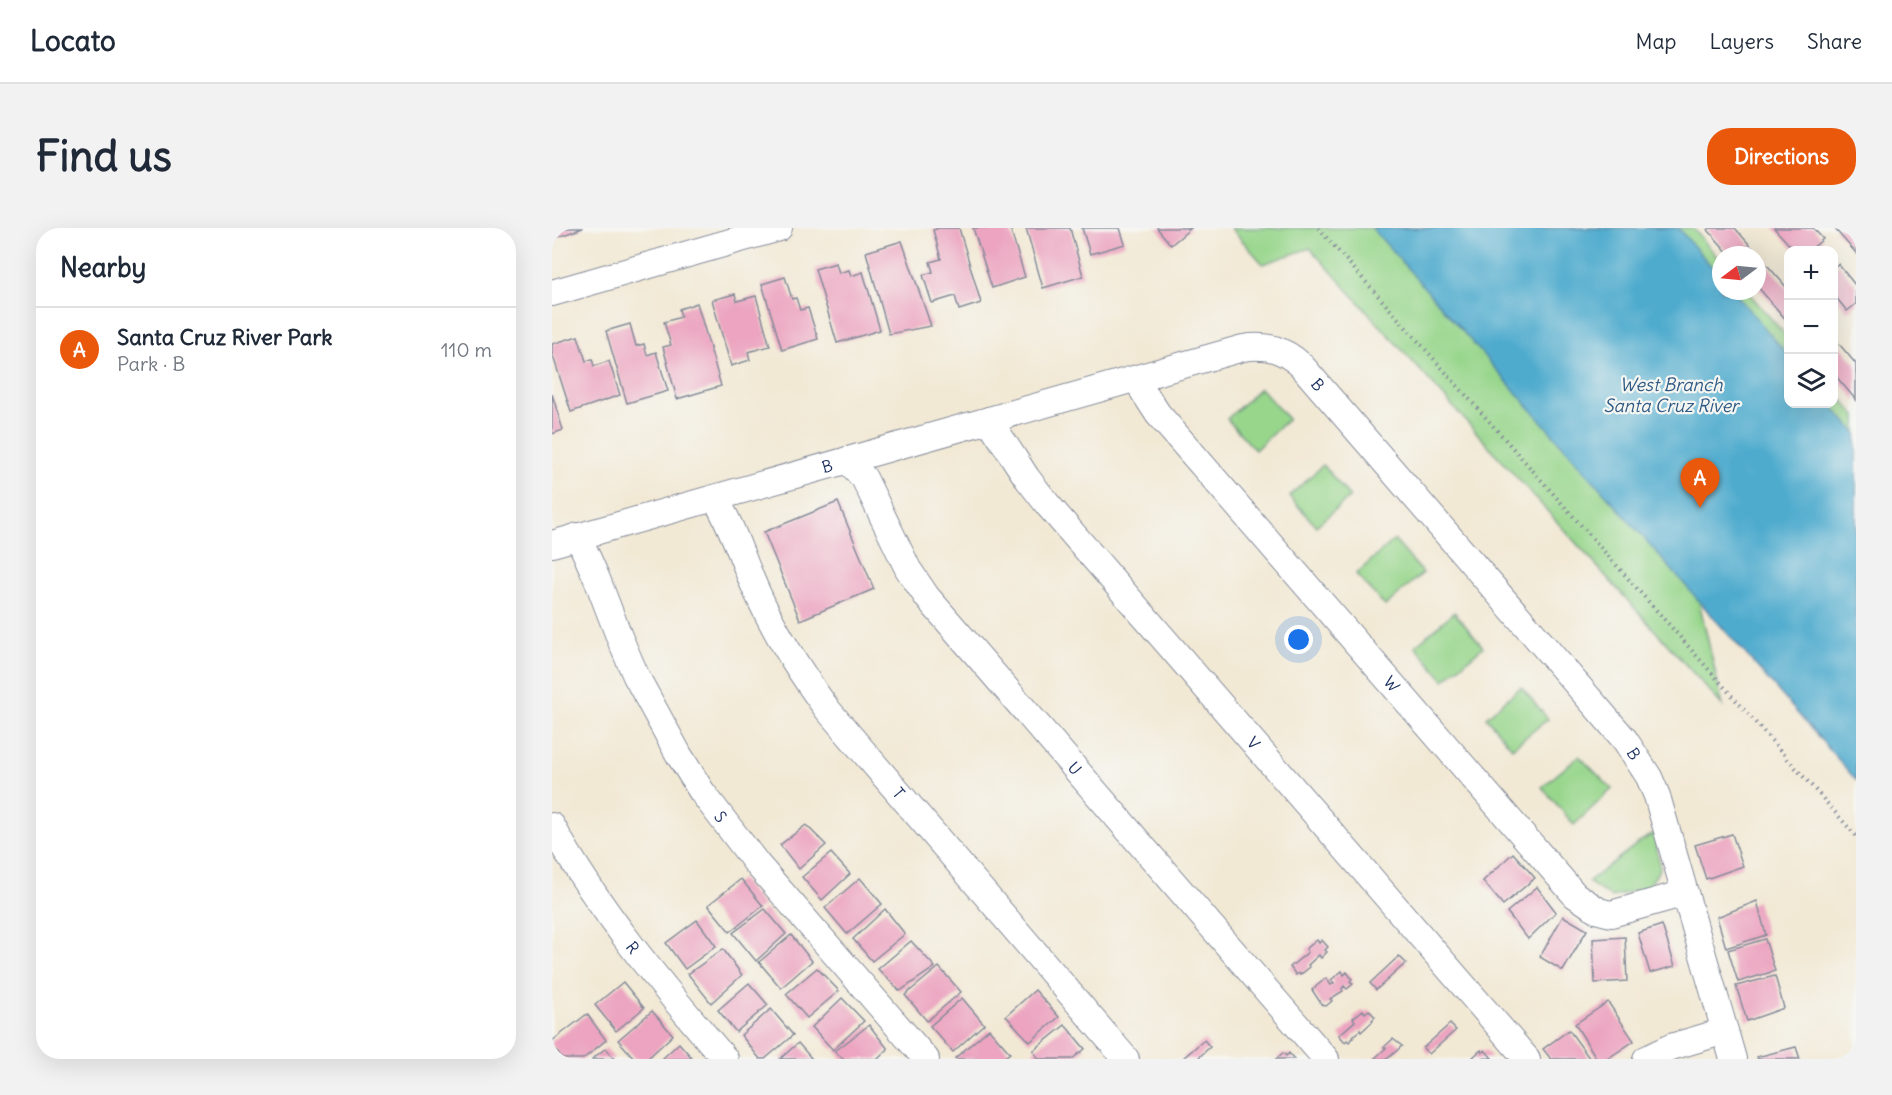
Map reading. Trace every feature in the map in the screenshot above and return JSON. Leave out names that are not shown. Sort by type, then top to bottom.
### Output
[{"type":"street","points":[[552,293],[779,228]]},
{"type":"street","name":"B","points":[[552,544],[1243,348],[1258,345],[1273,347],[1288,354],[1301,365],[1625,740],[1657,796],[1733,1059]]},
{"type":"street","name":"W","points":[[1139,378],[1143,391],[1158,414],[1575,895],[1599,911],[1611,914],[1685,893]]},
{"type":"street","name":"V","points":[[989,420],[1027,478],[1048,505],[1527,1059]]},
{"type":"street","name":"U","points":[[848,460],[867,484],[908,569],[927,597],[1326,1059]]},
{"type":"street","name":"T","points":[[715,498],[730,526],[768,615],[796,664],[827,709],[1126,1059]]},
{"type":"street","name":"S","points":[[578,536],[636,676],[702,792],[757,864],[926,1059]]},
{"type":"street","name":"R","points":[[552,826],[586,882],[637,954],[725,1059]]},
{"type":"street","points":[[1646,1059],[1671,1047],[1725,1030]]},
{"type":"path","points":[[1318,228],[1856,836]]},
{"type":"green space","name":"West Branch Santa Cruz River","points":[[1231,228],[1693,228],[1712,250],[1712,300],[1755,300],[1784,333],[1784,408],[1838,408],[1838,395],[1856,416],[1856,778],[1699,601],[1723,706],[1310,248],[1263,264]]},
{"type":"green space","points":[[1260,388],[1288,419],[1255,450],[1227,419]]},
{"type":"green space","points":[[1323,465],[1350,497],[1316,526],[1289,496]]},
{"type":"green space","points":[[1394,540],[1423,573],[1385,606],[1356,574]]},
{"type":"green space","points":[[1454,612],[1483,647],[1444,680],[1415,646]]},
{"type":"green space","points":[[1521,687],[1548,719],[1512,748],[1486,717]]},
{"type":"green space","points":[[1579,756],[1612,789],[1574,825],[1542,787]]},
{"type":"green space","points":[[1655,833],[1660,869],[1648,887],[1611,897],[1588,882],[1641,841]]},
{"type":"water","name":"West Branch Santa Cruz River","points":[[1372,228],[1678,228],[1712,267],[1712,300],[1741,300],[1784,350],[1784,408],[1834,408],[1856,433],[1856,780]]},
{"type":"building","points":[[552,228],[583,228],[552,239]]},
{"type":"building","points":[[959,228],[981,303],[959,310],[955,296],[932,303],[923,275],[933,272],[930,262],[941,259],[933,230]]},
{"type":"building","points":[[973,228],[1010,228],[1025,277],[992,288]]},
{"type":"building","points":[[1026,228],[1070,228],[1083,276],[1043,288]]},
{"type":"building","points":[[1082,228],[1120,228],[1125,244],[1090,254]]},
{"type":"building","points":[[1157,228],[1191,228],[1171,245]]},
{"type":"building","points":[[1710,228],[1735,228],[1751,246],[1722,246],[1708,230]]},
{"type":"building","points":[[1774,228],[1813,228],[1823,239],[1815,246],[1790,246]]},
{"type":"building","points":[[1834,228],[1856,228],[1856,253]]},
{"type":"building","points":[[902,241],[931,326],[889,334],[866,252]]},
{"type":"building","points":[[836,263],[839,273],[849,270],[851,276],[863,272],[880,330],[837,343],[815,269]]},
{"type":"building","points":[[1766,264],[1784,284],[1784,317],[1766,296]]},
{"type":"building","points":[[1838,264],[1856,286],[1856,304],[1847,311],[1838,300]]},
{"type":"building","points":[[785,277],[792,299],[796,298],[800,310],[808,308],[818,339],[782,350],[762,284]]},
{"type":"building","points":[[735,294],[737,301],[756,296],[770,346],[748,352],[750,360],[731,366],[712,300]]},
{"type":"building","points":[[697,303],[721,386],[677,399],[663,347],[671,345],[664,322],[681,317],[679,309]]},
{"type":"building","points":[[630,324],[636,346],[644,344],[647,355],[656,352],[668,391],[627,403],[606,331]]},
{"type":"building","points":[[578,336],[586,361],[592,359],[594,366],[609,361],[620,395],[571,412],[552,353],[552,344]]},
{"type":"building","points":[[1838,343],[1856,364],[1856,400],[1838,379]]},
{"type":"building","points":[[552,394],[563,430],[552,434]]},
{"type":"building","points":[[838,502],[874,589],[800,620],[764,532]]},
{"type":"building","points":[[806,825],[826,845],[799,869],[780,845]]},
{"type":"building","points":[[1732,834],[1743,866],[1706,879],[1695,845]]},
{"type":"building","points":[[831,853],[850,874],[822,900],[802,877]]},
{"type":"building","points":[[1513,853],[1535,878],[1503,905],[1483,881]]},
{"type":"building","points":[[860,878],[882,904],[847,934],[825,908]]},
{"type":"building","points":[[741,879],[763,906],[730,932],[708,905]]},
{"type":"building","points":[[1537,887],[1556,912],[1528,939],[1507,912]]},
{"type":"building","points":[[1757,901],[1766,935],[1726,948],[1717,917]]},
{"type":"building","points":[[765,909],[786,934],[756,961],[733,933]]},
{"type":"building","points":[[885,909],[905,934],[872,961],[853,939]]},
{"type":"building","points":[[1563,916],[1587,930],[1563,971],[1540,957]]},
{"type":"building","points":[[697,920],[716,946],[685,969],[666,943]]},
{"type":"building","points":[[1662,925],[1675,966],[1650,973],[1638,933]]},
{"type":"building","points":[[791,935],[812,961],[781,988],[759,962]]},
{"type":"building","points":[[1625,937],[1627,981],[1595,983],[1593,939]]},
{"type":"building","points":[[1765,939],[1775,971],[1738,982],[1728,950]]},
{"type":"building","points":[[1317,940],[1319,943],[1322,940],[1328,947],[1325,950],[1327,952],[1321,958],[1319,955],[1300,975],[1299,973],[1296,975],[1290,967],[1308,952],[1306,949]]},
{"type":"building","points":[[911,941],[935,967],[900,991],[878,969]]},
{"type":"building","points":[[723,949],[742,975],[711,1003],[688,974]]},
{"type":"building","points":[[1399,956],[1406,963],[1376,990],[1370,983]]},
{"type":"building","points":[[939,967],[961,992],[927,1021],[905,995]]},
{"type":"building","points":[[817,968],[839,991],[807,1018],[786,994]]},
{"type":"building","points":[[1342,971],[1344,975],[1347,972],[1353,984],[1347,989],[1344,986],[1343,991],[1330,999],[1332,1001],[1326,1006],[1322,1005],[1312,990],[1326,978],[1331,985],[1334,983],[1331,980]]},
{"type":"building","points":[[1775,976],[1784,1008],[1747,1021],[1736,986]]},
{"type":"building","points":[[623,982],[644,1008],[616,1031],[595,1005]]},
{"type":"building","points":[[749,983],[768,1005],[736,1032],[718,1010]]},
{"type":"building","points":[[1035,990],[1059,1017],[1030,1042],[1006,1016]]},
{"type":"building","points":[[842,998],[864,1021],[833,1050],[812,1027]]},
{"type":"building","points":[[962,998],[984,1024],[953,1052],[930,1026]]},
{"type":"building","points":[[1608,1002],[1634,1041],[1607,1059],[1597,1059],[1575,1024]]},
{"type":"building","points":[[771,1009],[793,1035],[765,1059],[760,1059],[741,1035]]},
{"type":"building","points":[[1363,1010],[1365,1013],[1369,1010],[1375,1017],[1373,1021],[1353,1036],[1349,1042],[1347,1040],[1345,1042],[1339,1035],[1355,1021],[1353,1018]]},
{"type":"building","points":[[652,1011],[673,1035],[647,1059],[635,1059],[618,1040]]},
{"type":"building","points":[[587,1014],[606,1040],[583,1059],[562,1059],[552,1045],[552,1041]]},
{"type":"building","points":[[1450,1024],[1456,1030],[1429,1054],[1423,1048]]},
{"type":"building","points":[[869,1025],[888,1049],[878,1059],[843,1059],[835,1051]]},
{"type":"building","points":[[1065,1025],[1085,1049],[1072,1059],[1039,1059],[1033,1051]]},
{"type":"building","points":[[989,1029],[1010,1053],[1002,1059],[955,1058]]},
{"type":"building","points":[[1569,1030],[1590,1059],[1551,1059],[1543,1049]]},
{"type":"building","points":[[1393,1039],[1402,1046],[1387,1059],[1374,1059],[1386,1048],[1384,1047]]},
{"type":"building","points":[[1204,1040],[1210,1047],[1197,1059],[1182,1059]]},
{"type":"building","points":[[679,1043],[693,1059],[662,1059]]},
{"type":"building","points":[[798,1043],[812,1059],[780,1059]]},
{"type":"building","points":[[1796,1047],[1800,1059],[1758,1059],[1757,1057]]},
{"type":"building","points":[[606,1048],[614,1059],[592,1059]]},
{"type":"building","points":[[1481,1050],[1482,1053],[1485,1050],[1492,1058],[1475,1059],[1473,1057]]},
{"type":"building","points":[[1283,1053],[1286,1056],[1289,1053],[1294,1059],[1276,1059]]},
{"type":"place","name":"Santa Cruz River Park","points":[[1700,508]]}]
